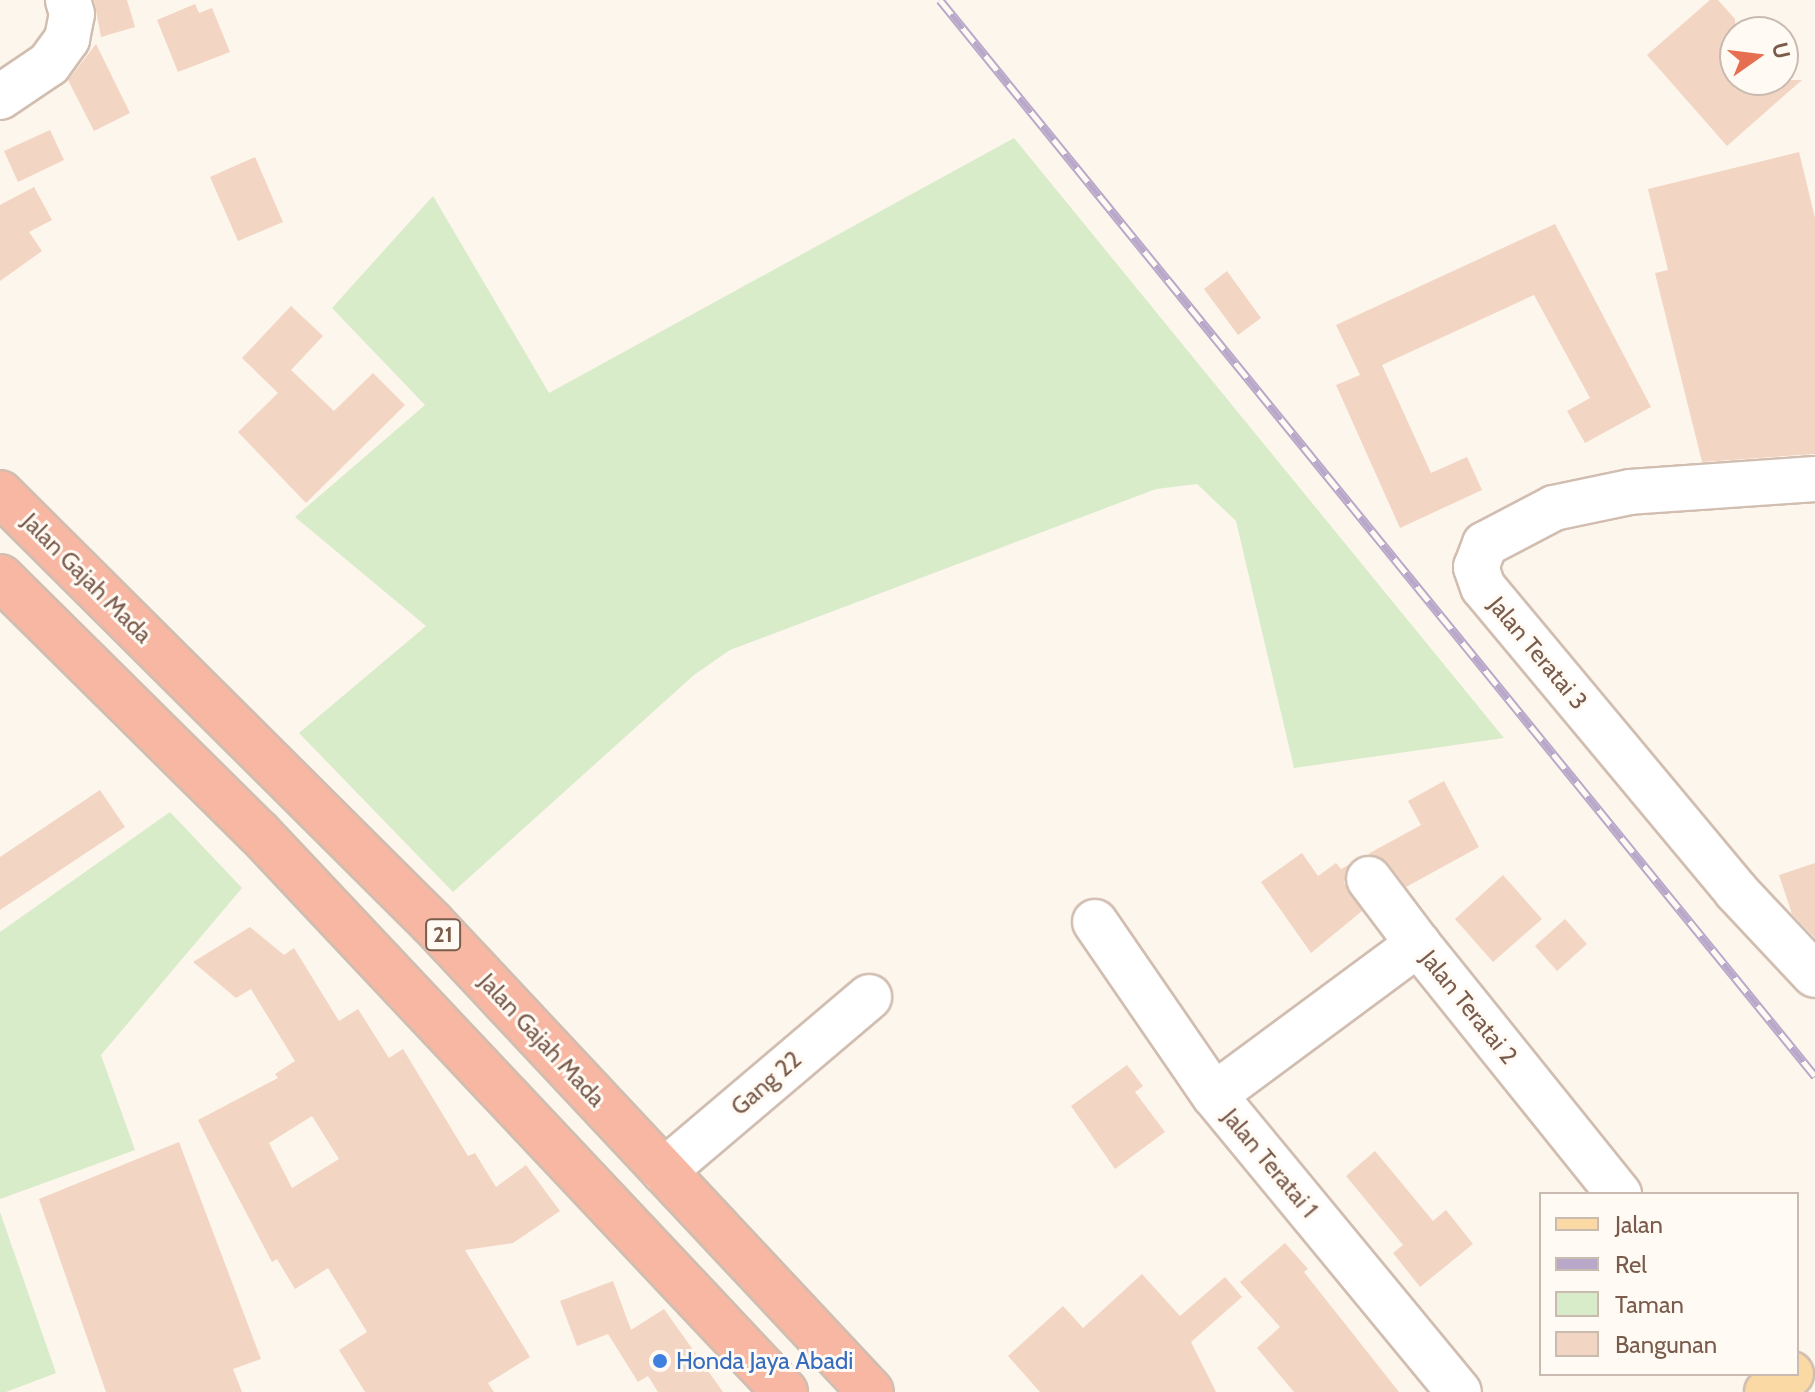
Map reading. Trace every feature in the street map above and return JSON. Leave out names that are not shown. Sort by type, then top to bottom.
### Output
[{"type":"highway","name":"Jalan Gajah Mada","points":[[0,493],[379,869],[871,1392]]},
{"type":"highway","points":[[46,538],[2,579],[290,866],[785,1392]]},
{"type":"street","points":[[0,97],[49,64],[67,39],[72,14],[68,0]]},
{"type":"street","name":"Jalan Teratai 3","points":[[1814,973],[1665,806],[1483,587],[1476,567],[1485,544],[1554,508],[1630,492],[1815,479]]},
{"type":"street","points":[[1369,879],[1418,944]]},
{"type":"street","name":"Jalan Teratai 1","points":[[1095,922],[1214,1095],[1459,1392]]},
{"type":"street","name":"Jalan Teratai 2","points":[[1214,1095],[1418,944],[1617,1192]]},
{"type":"street","name":"Gang 22","points":[[664,1171],[869,997]]},
{"type":"green space","points":[[1014,138],[1504,738],[1294,768],[1236,521],[1197,484],[1156,489],[730,650],[694,675],[453,892],[299,733],[426,626],[295,517],[425,405],[332,308],[433,196],[549,393]]},
{"type":"green space","points":[[170,812],[242,888],[101,1055],[135,1150],[0,1199],[0,932]]},
{"type":"green space","points":[[0,1212],[56,1373],[6,1392],[0,1392]]},
{"type":"building","points":[[94,0],[127,0],[135,27],[101,37]]},
{"type":"building","points":[[1710,0],[1718,0],[1732,16],[1719,16],[1719,96],[1784,96],[1727,146],[1647,55]]},
{"type":"building","points":[[195,4],[199,13],[212,8],[230,52],[178,72],[157,20]]},
{"type":"building","points":[[96,44],[130,113],[94,131],[68,80]]},
{"type":"building","points":[[50,130],[64,160],[18,182],[4,151]]},
{"type":"building","points":[[1799,152],[1815,218],[1815,454],[1702,462],[1655,273],[1668,270],[1648,189]]},
{"type":"building","points":[[255,157],[283,222],[238,241],[210,177]]},
{"type":"building","points":[[34,187],[52,220],[29,232],[42,251],[0,281],[0,205]]},
{"type":"building","points":[[1555,224],[1651,407],[1585,443],[1567,411],[1590,398],[1534,295],[1382,365],[1431,473],[1467,457],[1482,490],[1400,528],[1336,385],[1360,375],[1336,325]]},
{"type":"building","points":[[1227,271],[1261,318],[1238,335],[1204,289]]},
{"type":"building","points":[[291,306],[323,336],[291,370],[334,411],[373,373],[405,405],[306,503],[238,432],[278,393],[242,358]]},
{"type":"building","points":[[1444,781],[1479,847],[1406,887],[1388,863],[1368,854],[1421,825],[1408,801]]},
{"type":"building","points":[[100,790],[125,827],[0,910],[0,857]]},
{"type":"building","points":[[1302,853],[1318,876],[1336,863],[1341,869],[1350,864],[1344,883],[1362,911],[1311,953],[1261,882]]},
{"type":"building","points":[[1815,863],[1815,938],[1792,914],[1779,875]]},
{"type":"building","points":[[1503,875],[1542,919],[1493,962],[1455,919]]},
{"type":"building","points":[[1565,919],[1587,944],[1557,971],[1535,946]]},
{"type":"building","points":[[250,927],[284,955],[294,948],[339,1021],[358,1009],[389,1058],[403,1049],[468,1156],[475,1153],[496,1187],[526,1165],[560,1211],[513,1243],[465,1250],[530,1357],[488,1383],[494,1392],[365,1392],[339,1350],[367,1332],[328,1268],[295,1289],[277,1259],[272,1262],[198,1120],[278,1078],[275,1074],[295,1061],[251,989],[236,998],[193,962]],"holes":[[[312,1116],[339,1159],[292,1188],[269,1143]]]},
{"type":"building","points":[[1127,1065],[1143,1086],[1135,1092],[1165,1132],[1115,1169],[1071,1106]]},
{"type":"building","points":[[179,1142],[261,1359],[233,1369],[242,1392],[106,1392],[39,1199]]},
{"type":"building","points":[[1375,1151],[1433,1221],[1446,1210],[1473,1244],[1420,1287],[1393,1253],[1403,1245],[1346,1176]]},
{"type":"building","points":[[1285,1243],[1308,1269],[1304,1272],[1399,1392],[1294,1392],[1257,1348],[1280,1327],[1240,1282]]},
{"type":"building","points":[[1142,1274],[1180,1316],[1225,1277],[1242,1297],[1191,1342],[1216,1392],[1040,1392],[1008,1356],[1063,1306],[1083,1328]]},
{"type":"building","points":[[613,1281],[631,1330],[664,1309],[723,1392],[658,1392],[648,1376],[638,1382],[608,1334],[577,1346],[560,1301]]},
{"type":"railway","points":[[940,0],[1815,1076]]},
{"type":"place","name":"Honda Jaya Abadi","points":[[660,1361]]}]
